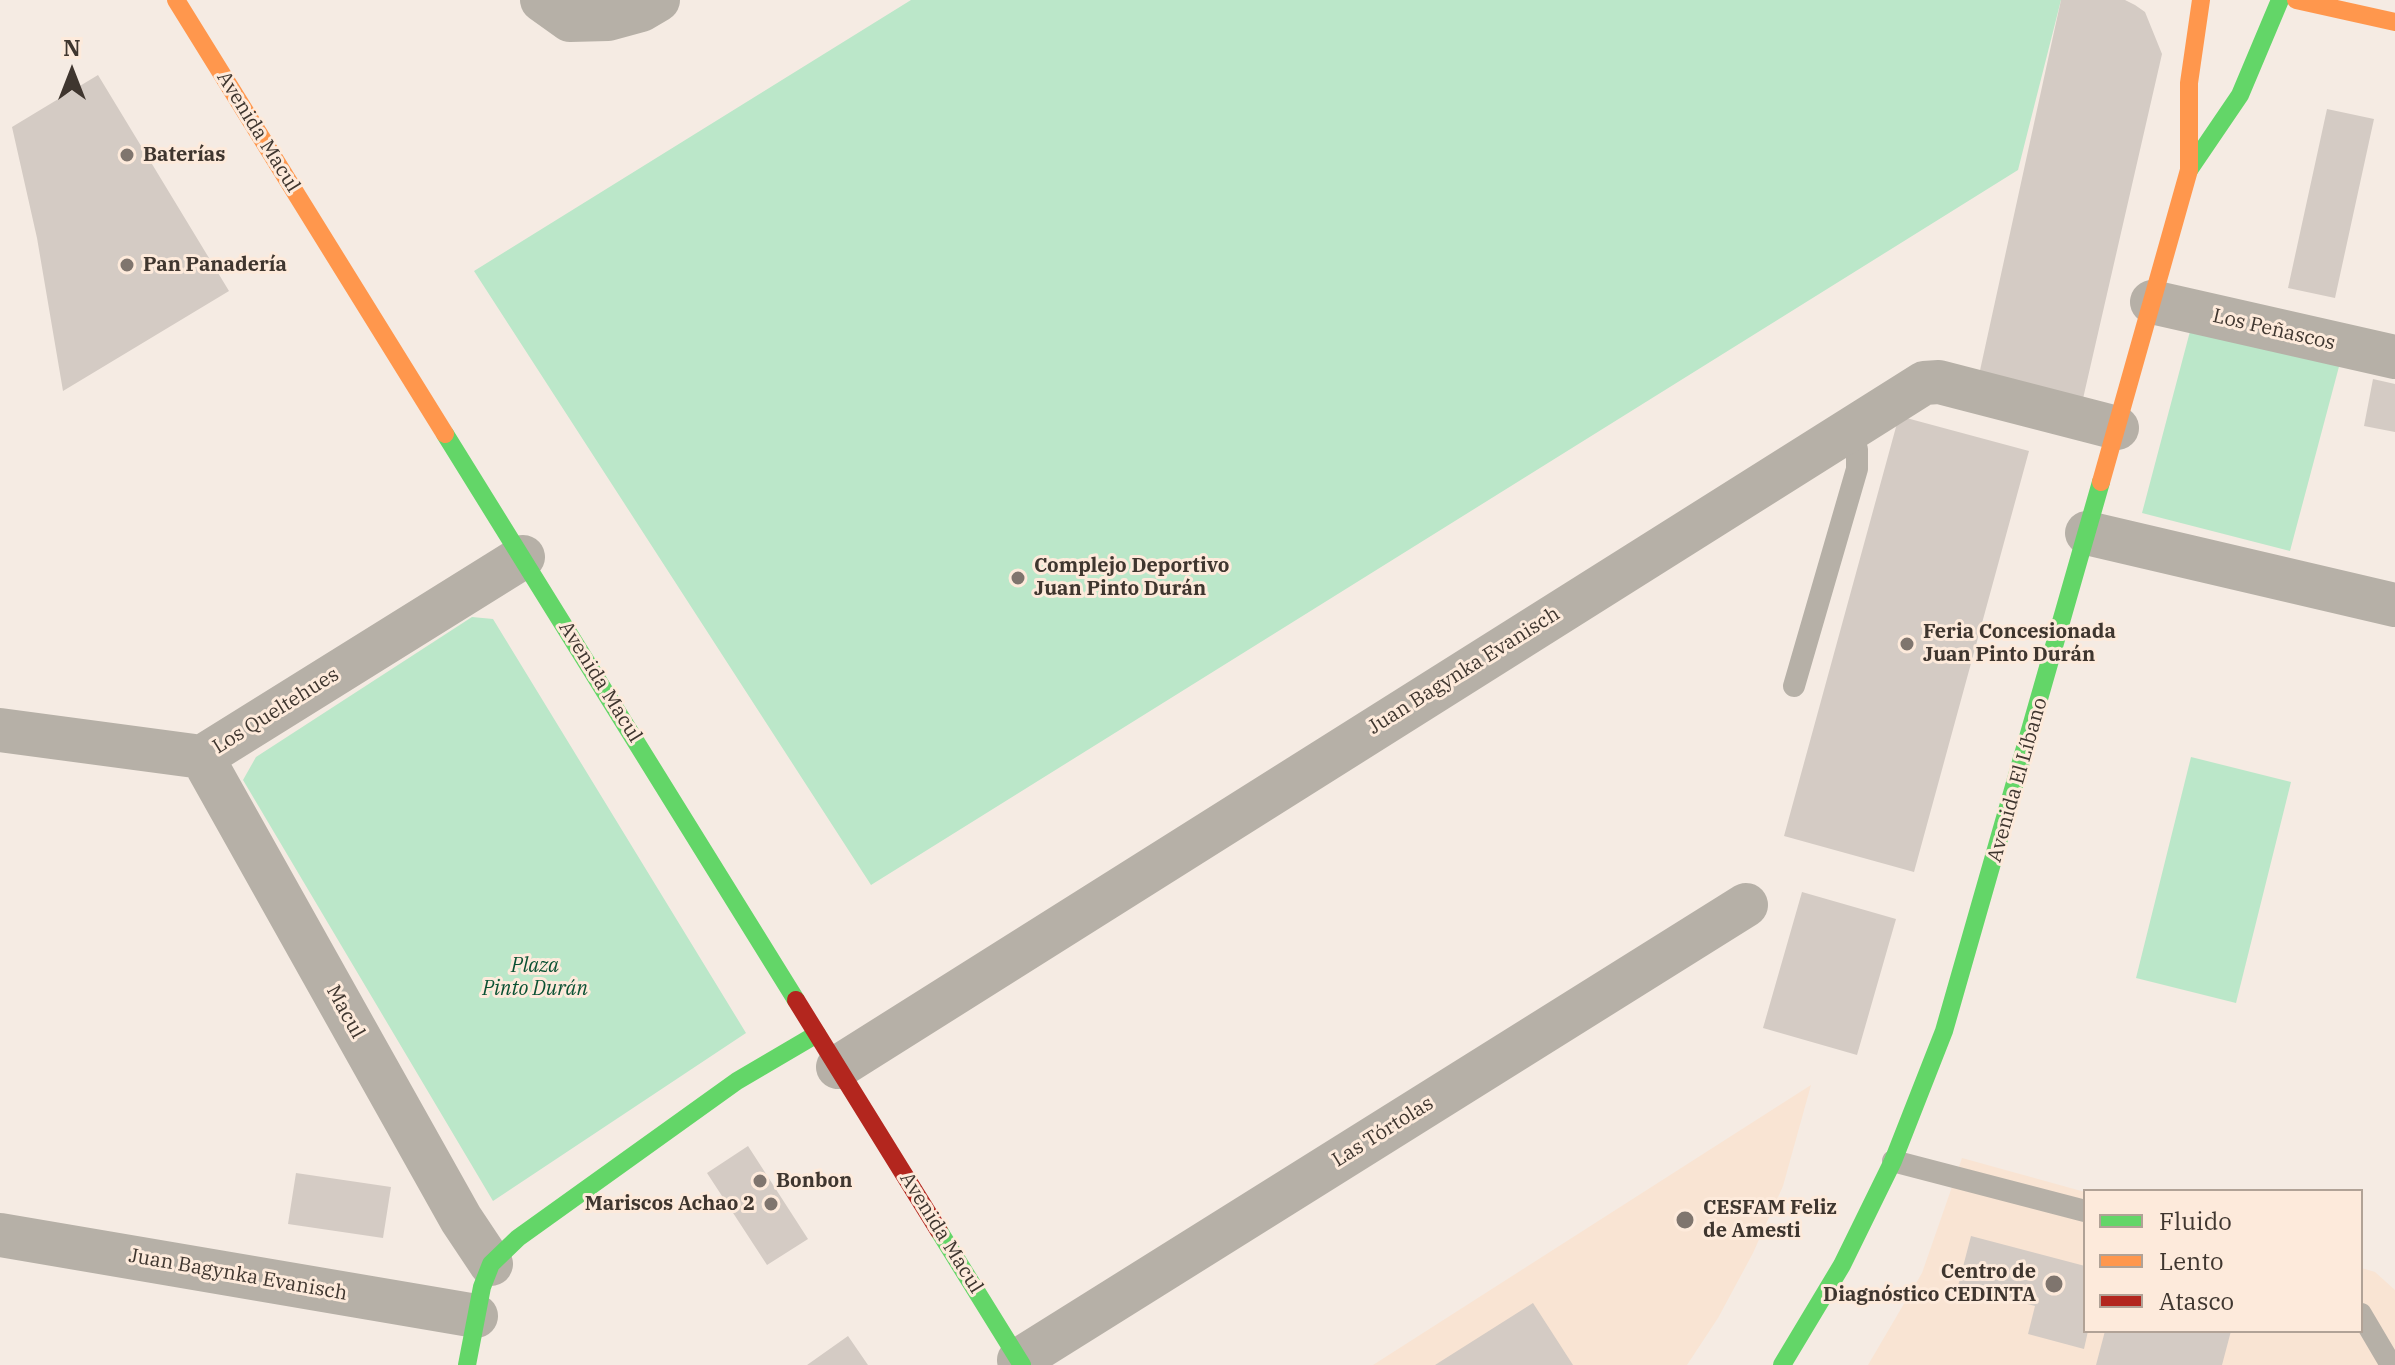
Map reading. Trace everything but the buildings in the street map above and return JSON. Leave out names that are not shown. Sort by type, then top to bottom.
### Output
[{"type":"main road","name":"Avenida Macul","points":[[176,0],[1021,1362]]},
{"type":"main road","name":"Avenida El Líbano","points":[[1782,1365],[1842,1265],[1893,1161],[1925,1084],[1965,964],[2189,170],[2189,83],[2201,0]]},
{"type":"main road","name":"Avenida El Líbano","points":[[2189,170],[2240,95],[2280,0]]},
{"type":"main road","points":[[2296,0],[2395,22]]},
{"type":"main road","points":[[467,1365],[476,1316],[491,1264],[518,1238],[724,1091],[827,1050]]},
{"type":"street","points":[[542,0],[570,20],[608,19],[641,10],[658,0]]},
{"type":"street","name":"Los Peñascos","points":[[2152,302],[2395,357]]},
{"type":"street","name":"Juan Bagynka Evanisch","points":[[827,1050],[1916,387],[1939,382],[2117,428]]},
{"type":"street","points":[[2087,533],[2395,605]]},
{"type":"street","name":"Los Queltehues","points":[[0,730],[202,757],[523,557]]},
{"type":"street","name":"Macul","points":[[202,757],[467,1230],[491,1264]]},
{"type":"street","name":"Las Tórtolas","points":[[1021,1362],[1746,905]]},
{"type":"street","name":"Juan Bagynka Evanisch","points":[[0,1235],[476,1316]]},
{"type":"lane","points":[[1794,686],[1857,469],[1857,449],[1847,430]]},
{"type":"lane","points":[[1893,1161],[2083,1210]]},
{"type":"lane","points":[[2363,1317],[2391,1365]]},
{"type":"shaded area","name":"CESFAM Feliz de Amesti","points":[[1811,1085],[1783,1186],[1753,1253],[1718,1318],[1687,1365],[1373,1365]]},
{"type":"shaded area","points":[[1962,1158],[2083,1191],[2083,1333],[2363,1333],[2363,1269],[2375,1272],[2395,1290],[2395,1365],[1868,1365],[1922,1273]]},
{"type":"green space","name":"Complejo Deportivo Juan Pinto Durán","points":[[911,0],[2061,0],[2018,170],[871,885],[474,271]]},
{"type":"green space","points":[[2193,320],[2341,359],[2290,551],[2142,513]]},
{"type":"green space","name":"Plaza Pinto Durán","points":[[472,617],[493,619],[746,1033],[493,1201],[243,780],[256,757]]},
{"type":"green space","points":[[2191,757],[2291,782],[2236,1003],[2136,978]]},
{"type":"traffic: fast","points":[[2189,170],[2240,95],[2280,0]]},
{"type":"traffic: fast","points":[[445,434],[796,1000]]},
{"type":"traffic: fast","points":[[1782,1365],[1842,1265],[1893,1161],[1944,1031],[2101,482]]},
{"type":"traffic: fast","points":[[467,1365],[482,1287],[491,1264],[518,1238],[737,1081],[817,1034]]},
{"type":"traffic: fast","points":[[939,1231],[1022,1365]]},
{"type":"traffic: slow","points":[[176,0],[445,434]]},
{"type":"traffic: slow","points":[[2101,482],[2189,170],[2189,83],[2201,0]]},
{"type":"traffic: slow","points":[[2296,0],[2395,22]]},
{"type":"traffic: jam","points":[[796,1000],[939,1231]]},
{"type":"place","name":"Baterías","points":[[127,155]]},
{"type":"place","name":"Pan Panadería","points":[[127,265]]},
{"type":"place","name":"Complejo Deportivo Juan Pinto Durán","points":[[1018,578]]},
{"type":"place","name":"Feria Concesionada Juan Pinto Durán","points":[[1907,644]]},
{"type":"place","name":"Bonbon","points":[[760,1181]]},
{"type":"place","name":"Mariscos Achao 2","points":[[771,1204]]},
{"type":"place","name":"CESFAM Feliz de Amesti","points":[[1685,1220]]},
{"type":"place","name":"Centro de Diagnóstico CEDINTA","points":[[2054,1284]]}]
